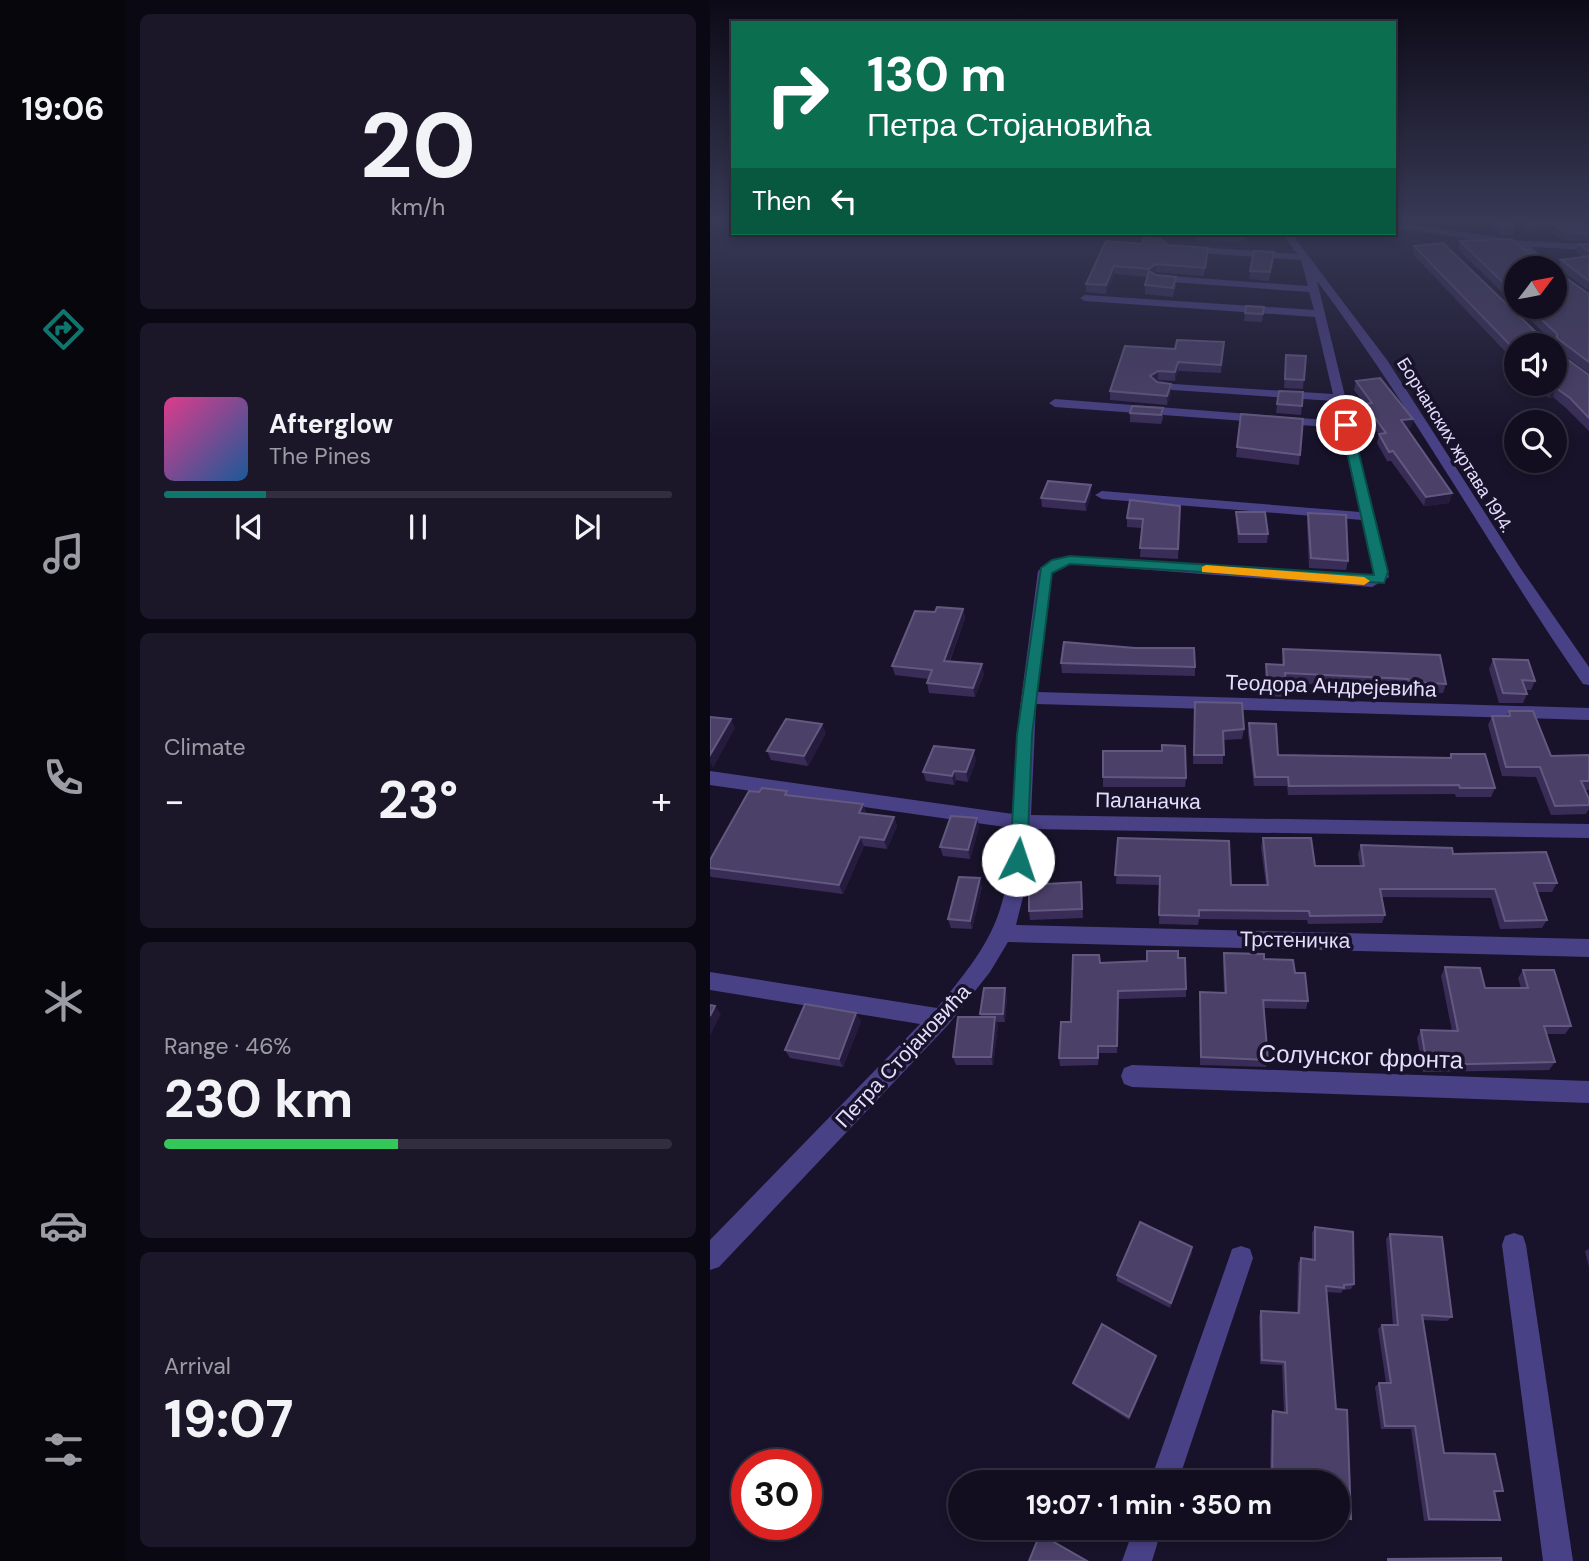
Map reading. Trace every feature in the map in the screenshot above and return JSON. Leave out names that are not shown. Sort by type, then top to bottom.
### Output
[{"type":"street","name":"Петра Стојановића","points":[[710,1258],[941,1018],[973,980],[1001,933],[1012,907],[1021,822],[1025,735],[1045,571],[1050,566],[1070,560],[1372,582],[1379,580],[1382,572],[1315,293]]},
{"type":"street","name":"Борчанских жртава 1914.","points":[[1332,293],[1352,318],[1541,614],[1588,680]]},
{"type":"street","points":[[1084,298],[1320,314]]},
{"type":"street","points":[[1158,386],[1340,398]]},
{"type":"street","points":[[1055,403],[1346,425]]},
{"type":"street","points":[[1102,495],[1369,517]]},
{"type":"street","name":"Теодора Андрејевића","points":[[1030,698],[1588,714]]},
{"type":"street","name":"Паланачка","points":[[710,779],[1021,822],[1588,831]]},
{"type":"street","name":"Трстеничка","points":[[1001,933],[1588,948]]},
{"type":"street","points":[[710,981],[941,1018]]},
{"type":"street","name":"Солунског фронта","points":[[1132,1076],[1588,1092]]},
{"type":"street","points":[[1514,1245],[1558,1561]]},
{"type":"street","points":[[1168,1470],[1241,1258]]},
{"type":"street","points":[[1136,1561],[1144,1540]]},
{"type":"building","points":[[1460,293],[1495,293],[1504,302],[1504,319],[1522,319],[1537,333],[1504,333],[1504,339]]},
{"type":"building","points":[[1568,293],[1589,294],[1589,362],[1567,346],[1567,333],[1556,333],[1541,319],[1567,319]]},
{"type":"building","points":[[1246,306],[1264,307],[1263,314],[1245,313]]},
{"type":"building","points":[[1177,340],[1224,342],[1221,365],[1178,362],[1175,372],[1158,371],[1150,376],[1157,382],[1171,384],[1167,396],[1110,391],[1125,346],[1175,349]]},
{"type":"building","points":[[1286,355],[1306,356],[1304,380],[1285,379]]},
{"type":"building","points":[[1567,359],[1589,375],[1589,418],[1567,396]]},
{"type":"building","points":[[1380,378],[1413,419],[1401,420],[1452,493],[1426,497],[1393,451],[1389,452],[1379,434],[1386,433],[1365,404],[1372,403],[1356,381]]},
{"type":"building","points":[[1279,391],[1303,392],[1302,406],[1277,404]]},
{"type":"building","points":[[1132,406],[1163,408],[1161,415],[1130,413]]},
{"type":"building","points":[[1241,414],[1303,419],[1300,455],[1237,447]]},
{"type":"building","points":[[1048,481],[1091,485],[1085,502],[1041,498]]},
{"type":"building","points":[[1130,500],[1180,506],[1178,549],[1140,548],[1143,519],[1127,518]]},
{"type":"building","points":[[1236,512],[1265,512],[1268,534],[1239,534]]},
{"type":"building","points":[[1308,513],[1346,515],[1348,561],[1311,558]]},
{"type":"building","points":[[937,607],[963,609],[944,661],[982,664],[973,688],[927,683],[932,670],[892,666],[915,611],[935,612]]},
{"type":"building","points":[[1064,642],[1135,648],[1194,648],[1195,667],[1061,663]]},
{"type":"building","points":[[1283,649],[1440,655],[1446,684],[1409,682],[1408,679],[1285,673],[1286,687],[1268,687],[1266,664],[1284,665]]},
{"type":"building","points":[[1493,659],[1528,660],[1535,681],[1522,680],[1527,694],[1503,693]]},
{"type":"building","points":[[1195,702],[1242,703],[1244,729],[1223,731],[1224,755],[1194,755]]},
{"type":"building","points":[[1509,711],[1533,711],[1551,756],[1589,755],[1589,781],[1581,781],[1589,805],[1555,806],[1540,767],[1506,767],[1492,716],[1510,716]]},
{"type":"building","points":[[710,717],[731,719],[710,755]]},
{"type":"building","points":[[786,719],[822,724],[804,756],[767,751]]},
{"type":"building","points":[[1249,723],[1276,724],[1278,755],[1451,758],[1451,754],[1485,754],[1495,788],[1460,788],[1459,785],[1289,786],[1288,777],[1255,777]]},
{"type":"building","points":[[1162,745],[1185,746],[1186,778],[1103,777],[1103,751],[1162,751]]},
{"type":"building","points":[[934,746],[974,750],[966,772],[954,771],[952,776],[923,772]]},
{"type":"building","points":[[762,788],[787,791],[785,795],[863,804],[859,813],[894,817],[884,840],[860,837],[839,885],[710,868],[710,860],[749,791],[759,792]]},
{"type":"building","points":[[951,816],[977,818],[968,850],[940,847]]},
{"type":"building","points":[[1118,838],[1229,841],[1231,885],[1268,885],[1263,838],[1311,838],[1315,866],[1364,866],[1361,845],[1452,848],[1453,854],[1546,852],[1557,883],[1534,883],[1547,920],[1505,921],[1495,889],[1380,889],[1385,915],[1310,916],[1309,911],[1199,910],[1199,916],[1159,915],[1160,876],[1115,875]]},
{"type":"building","points":[[959,877],[980,878],[970,921],[948,919]]},
{"type":"building","points":[[1081,882],[1082,909],[1029,911],[1029,885]]},
{"type":"building","points":[[1147,951],[1178,951],[1178,958],[1185,958],[1186,989],[1118,991],[1117,1046],[1098,1046],[1098,1058],[1059,1058],[1061,1022],[1071,1022],[1073,955],[1099,955],[1100,963],[1147,961]]},
{"type":"building","points":[[1224,953],[1264,954],[1264,959],[1293,960],[1295,973],[1305,973],[1308,1001],[1263,1000],[1268,1060],[1201,1057],[1200,992],[1226,993]]},
{"type":"building","points":[[1445,967],[1480,968],[1485,988],[1528,988],[1523,970],[1554,970],[1571,1026],[1544,1026],[1555,1062],[1427,1065],[1421,1030],[1458,1031]]},
{"type":"building","points":[[984,988],[1005,988],[1003,1014],[980,1014]]},
{"type":"building","points":[[805,1004],[856,1013],[839,1059],[785,1050]]},
{"type":"building","points":[[958,1017],[995,1017],[991,1057],[953,1057]]},
{"type":"building","points":[[1140,1222],[1192,1247],[1171,1303],[1117,1275]]},
{"type":"building","points":[[1315,1227],[1353,1232],[1354,1284],[1344,1285],[1344,1288],[1326,1286],[1336,1409],[1347,1410],[1349,1470],[1272,1470],[1273,1411],[1287,1413],[1285,1362],[1262,1360],[1261,1311],[1299,1313],[1301,1258],[1315,1260]]},
{"type":"building","points":[[1390,1234],[1442,1237],[1452,1317],[1422,1315],[1444,1453],[1495,1454],[1503,1491],[1494,1491],[1500,1520],[1429,1519],[1415,1426],[1385,1426],[1379,1383],[1391,1383],[1382,1325],[1398,1325]]},
{"type":"building","points":[[1102,1324],[1156,1356],[1129,1417],[1073,1383]]},
{"type":"building","points":[[1038,1540],[1050,1540],[1087,1561],[1029,1561]]},
{"type":"building","points":[[1501,1558],[1501,1561],[1388,1561],[1388,1559]]},
{"type":"slow traffic","points":[[1206,569],[1364,581]]},
{"type":"route","points":[[1018,860],[1025,735],[1045,571],[1050,566],[1070,560],[1372,582],[1379,580],[1382,572],[1346,425]]}]
